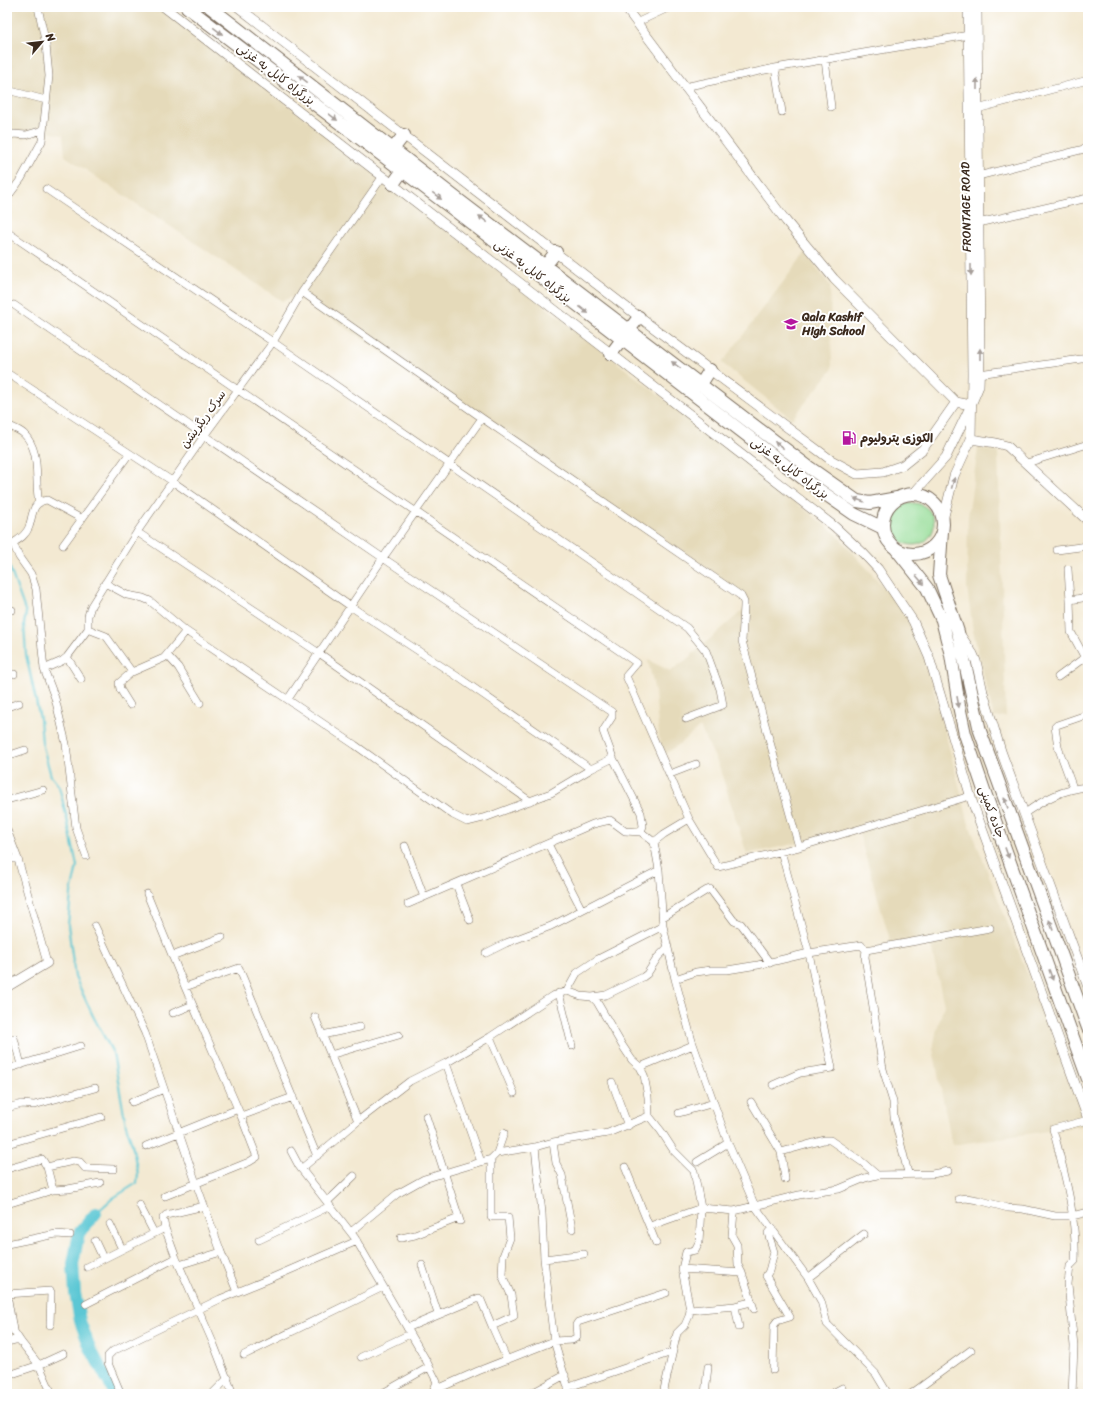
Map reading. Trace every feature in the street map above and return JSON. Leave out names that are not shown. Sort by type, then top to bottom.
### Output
[{"type":"highway","name":"بزرگراه کابل به غزنی","points":[[187,7],[403,170],[420,176],[545,266],[626,335],[701,384],[810,468],[857,501],[870,503],[897,498]]},
{"type":"highway","name":"بزرگراه کابل به غزنی","points":[[210,7],[393,149],[420,176],[626,335],[805,480],[854,514],[883,528]]},
{"type":"highway","points":[[393,149],[404,135]]},
{"type":"highway","points":[[393,184],[403,170]]},
{"type":"highway","points":[[545,266],[556,252]]},
{"type":"highway","points":[[611,354],[639,317]]},
{"type":"highway","points":[[701,384],[710,370]]},
{"type":"highway","points":[[912,494],[925,496],[939,508],[943,526],[936,544],[924,552],[910,554],[896,549],[890,544],[885,536],[883,519],[885,511],[897,498],[912,494]]},
{"type":"highway","name":"جاده کمپنی","points":[[943,526],[939,575],[958,632],[980,731],[1088,1028]]},
{"type":"highway","name":"جاده کمپنی","points":[[896,549],[927,588],[942,620],[951,655],[965,734],[1088,1079]]},
{"type":"street","points":[[7,198],[21,179],[42,141],[49,76],[46,45],[38,7]]},
{"type":"street","points":[[164,7],[835,527],[864,553],[878,569],[912,621],[929,657],[970,796],[1088,1120],[1053,1129],[1062,1162],[1072,1216],[1076,1250],[1075,1262],[1070,1266],[1068,1284],[1074,1346],[1072,1394]]},
{"type":"street","points":[[238,7],[246,10],[404,135],[639,317],[831,460],[857,474],[883,472],[903,465],[923,449],[956,402]]},
{"type":"street","points":[[624,7],[786,221],[834,279],[956,402],[971,405]]},
{"type":"street","points":[[636,23],[670,7]]},
{"type":"street","points":[[943,526],[954,476],[971,439],[971,231],[968,7]]},
{"type":"street","name":"FRONTAGE ROAD","points":[[912,494],[946,457],[979,386],[977,7]]},
{"type":"street","points":[[684,87],[775,68],[969,35]]},
{"type":"street","points":[[824,60],[831,107]]},
{"type":"street","points":[[775,68],[782,112]]},
{"type":"street","points":[[977,109],[1088,80]]},
{"type":"street","points":[[7,90],[46,100]]},
{"type":"street","points":[[7,138],[13,134],[26,135],[43,130]]},
{"type":"street","points":[[978,176],[1088,148]]},
{"type":"street","name":"سرک ریگریشن","points":[[44,669],[68,657],[88,629],[88,616],[91,606],[137,532],[204,436],[273,342],[302,292],[383,176]]},
{"type":"street","points":[[46,189],[273,342],[687,628],[706,651],[720,689],[724,705],[686,719]]},
{"type":"street","points":[[978,222],[1088,198]]},
{"type":"street","points":[[7,232],[637,663],[626,676],[689,819],[718,867],[799,847],[970,796]]},
{"type":"street","points":[[302,292],[743,598],[742,641],[799,847]]},
{"type":"street","points":[[14,305],[383,558],[612,712],[612,717],[603,730],[613,758],[641,813],[643,826],[641,832]]},
{"type":"street","points":[[979,374],[1088,358]]},
{"type":"street","points":[[7,373],[172,481],[350,606],[591,769]]},
{"type":"street","points":[[288,699],[383,558],[482,418]]},
{"type":"street","points":[[7,425],[23,433],[32,446],[35,455],[39,503]]},
{"type":"street","points":[[971,439],[996,442],[1007,446],[1088,521]]},
{"type":"street","points":[[1027,463],[1088,444]]},
{"type":"street","points":[[64,545],[129,454]]},
{"type":"street","points":[[82,519],[47,500],[39,503],[33,508],[28,528],[22,538],[13,543],[31,574],[36,589],[44,669],[55,698],[66,744],[76,828],[86,856]]},
{"type":"street","points":[[137,532],[319,653],[530,801]]},
{"type":"street","points":[[1057,550],[1088,546]]},
{"type":"street","points":[[1058,677],[1086,656],[1071,632],[1068,569]]},
{"type":"street","points":[[105,583],[127,595],[143,598],[150,602],[186,630],[355,744],[453,815],[467,822],[487,817],[550,793],[613,758]]},
{"type":"street","points":[[1070,600],[1088,597]]},
{"type":"street","points":[[88,629],[106,636],[132,672]]},
{"type":"street","points":[[130,705],[120,689],[119,683],[132,672],[164,658],[186,630]]},
{"type":"street","points":[[958,632],[976,661],[983,692],[1001,751],[1088,987]]},
{"type":"street","points":[[167,655],[178,667],[200,703]]},
{"type":"street","points":[[68,657],[81,679]]},
{"type":"street","points":[[7,707],[19,703]]},
{"type":"street","points":[[1073,788],[1058,747],[1055,727],[1086,715]]},
{"type":"street","points":[[7,756],[25,750]]},
{"type":"street","points":[[670,774],[696,764]]},
{"type":"street","points":[[1025,813],[1050,798],[1073,788],[1088,787]]},
{"type":"street","points":[[7,800],[43,790]]},
{"type":"street","points":[[654,842],[689,819]]},
{"type":"street","points":[[408,904],[593,824],[610,820],[625,830],[641,832],[654,842],[663,926],[674,979],[694,1045],[728,1143],[755,1206],[808,1278],[821,1301],[827,1324],[876,1374],[888,1394]]},
{"type":"street","points":[[7,830],[18,859],[47,964],[7,987]]},
{"type":"street","points":[[548,844],[582,910]]},
{"type":"street","points":[[405,846],[424,897]]},
{"type":"street","points":[[773,1085],[800,1073],[832,1068],[809,953],[781,851]]},
{"type":"street","points":[[7,859],[18,859]]},
{"type":"street","points":[[486,953],[506,943],[551,926],[658,870]]},
{"type":"street","points":[[456,884],[470,920]]},
{"type":"street","points":[[663,917],[710,889],[734,920],[741,924],[770,963]]},
{"type":"street","points":[[147,894],[257,1157],[249,1162],[165,1196]]},
{"type":"street","points":[[95,926],[145,1033],[204,1206],[237,1292]]},
{"type":"street","points":[[567,991],[577,973],[598,959],[663,926]]},
{"type":"street","points":[[866,950],[990,928]]},
{"type":"street","points":[[172,956],[222,937]]},
{"type":"street","points":[[674,979],[696,972],[727,970],[770,963],[809,953],[861,945],[866,950]]},
{"type":"street","points":[[301,1169],[358,1121],[410,1081],[490,1038],[552,996],[567,991],[581,996],[606,996],[643,977],[667,948]]},
{"type":"street","points":[[866,950],[865,957],[882,1069],[893,1102],[894,1117],[908,1174]]},
{"type":"street","points":[[185,987],[239,968],[317,1156]]},
{"type":"street","points":[[559,993],[572,1046]]},
{"type":"street","points":[[592,997],[622,1045],[632,1060],[640,1067],[644,1075],[648,1097],[649,1116],[674,1151],[694,1171],[701,1208],[699,1242],[695,1250],[686,1252],[682,1269],[690,1310],[689,1316],[685,1325],[677,1333],[663,1394]]},
{"type":"street","points":[[173,1013],[193,1005]]},
{"type":"street","points":[[314,1017],[358,1121]]},
{"type":"street","points":[[322,1035],[360,1027]]},
{"type":"street","points":[[330,1055],[399,1035]]},
{"type":"street","points":[[14,1038],[21,1065]]},
{"type":"street","points":[[490,1038],[514,1093]]},
{"type":"street","points":[[640,1067],[694,1045]]},
{"type":"street","points":[[7,1069],[81,1046]]},
{"type":"street","points":[[446,1063],[481,1162]]},
{"type":"street","points":[[612,1082],[628,1126]]},
{"type":"street","points":[[7,1108],[22,1104],[34,1105],[95,1088]]},
{"type":"street","points":[[132,1102],[164,1089]]},
{"type":"street","points":[[146,1146],[239,1113],[292,1097]]},
{"type":"street","points":[[751,1102],[781,1152],[785,1180]]},
{"type":"street","points":[[678,1113],[714,1103]]},
{"type":"street","points":[[400,1238],[415,1235],[459,1220],[426,1116]]},
{"type":"street","points":[[497,1153],[535,1147],[553,1142],[608,1134],[649,1116]]},
{"type":"street","points":[[7,1144],[102,1117]]},
{"type":"street","points":[[351,1232],[397,1194],[424,1179],[491,1159],[497,1153],[504,1133]]},
{"type":"street","points":[[781,1152],[824,1140],[830,1140],[862,1162],[877,1175]]},
{"type":"street","points":[[553,1142],[556,1163],[562,1175],[572,1229]]},
{"type":"street","points":[[697,1162],[728,1143]]},
{"type":"street","points":[[535,1147],[542,1213],[544,1259],[554,1341],[569,1391],[672,1352]]},
{"type":"street","points":[[291,1151],[301,1169],[351,1232],[384,1286],[437,1382],[433,1392]]},
{"type":"street","points":[[7,1169],[42,1159],[47,1167],[52,1190]]},
{"type":"street","points":[[491,1159],[490,1218],[508,1217],[510,1238],[503,1256],[502,1275],[511,1296],[514,1316],[492,1326]]},
{"type":"street","points":[[47,1167],[73,1161],[80,1162],[85,1168],[114,1169]]},
{"type":"street","points":[[625,1167],[656,1243]]},
{"type":"street","points":[[650,1226],[701,1208],[734,1211],[799,1195],[839,1189],[865,1178],[877,1175],[932,1174],[948,1172]]},
{"type":"street","points":[[259,1240],[329,1204],[354,1176]]},
{"type":"street","points":[[7,1204],[52,1190],[68,1189],[100,1183]]},
{"type":"street","points":[[959,1199],[972,1199],[1008,1208],[1023,1209],[1055,1216],[1072,1216],[1088,1212]]},
{"type":"street","points":[[139,1204],[154,1233]]},
{"type":"street","points":[[204,1206],[164,1216],[165,1228],[177,1262],[200,1310],[233,1394]]},
{"type":"street","points":[[734,1211],[732,1236],[737,1245],[738,1265],[754,1309]]},
{"type":"street","points":[[110,1224],[122,1249]]},
{"type":"street","points":[[87,1267],[165,1228]]},
{"type":"street","points":[[772,1228],[768,1233],[774,1252],[769,1271],[766,1276],[790,1317],[775,1322],[773,1370]]},
{"type":"street","points":[[7,1244],[56,1234],[70,1235]]},
{"type":"street","points":[[808,1278],[864,1234]]},
{"type":"street","points":[[95,1241],[103,1258]]},
{"type":"street","points":[[121,1394],[108,1363],[108,1356],[113,1351],[237,1292],[357,1241]]},
{"type":"street","points":[[86,1304],[177,1262],[221,1252]]},
{"type":"street","points":[[544,1259],[584,1254]]},
{"type":"street","points":[[422,1264],[438,1314]]},
{"type":"street","points":[[682,1269],[742,1273]]},
{"type":"street","points":[[244,1355],[384,1286]]},
{"type":"street","points":[[50,1325],[50,1291],[7,1294],[13,1330],[39,1365],[52,1394]]},
{"type":"street","points":[[433,1392],[554,1341],[572,1340],[577,1337],[576,1325],[578,1322],[666,1293]]},
{"type":"street","points":[[362,1357],[438,1314],[479,1298],[507,1360]]},
{"type":"street","points":[[690,1310],[734,1306],[751,1302]]},
{"type":"street","points":[[734,1306],[739,1327]]},
{"type":"street","points":[[7,1342],[19,1339]]},
{"type":"street","points":[[911,1394],[971,1350]]},
{"type":"street","points":[[15,1373],[39,1365],[63,1354]]},
{"type":"street","points":[[381,1394],[429,1367]]},
{"type":"street","points":[[705,1394],[708,1367]]},
{"type":"street","points":[[530,1394],[565,1375]]},
{"type":"street","points":[[212,1394],[228,1378]]},
{"type":"street","points":[[831,1394],[842,1388]]},
{"type":"shaded area","points":[[7,7],[162,7],[835,533],[917,624],[969,824],[1048,1027],[1088,1112],[1088,1125],[952,1145],[933,1049],[944,1005],[930,942],[892,947],[858,830],[747,854],[719,766],[700,727],[661,757],[655,692],[648,660],[670,671],[686,660],[750,604],[589,492],[297,295],[282,301],[65,156],[63,135],[42,131],[23,139],[16,136],[7,141]]},
{"type":"shaded area","name":"Qala Kashif High School","points":[[805,253],[830,285],[832,370],[792,419],[722,363]]},
{"type":"shaded area","points":[[978,448],[998,452],[1006,716],[994,718],[973,631],[967,588],[968,517]]},
{"type":"green space","points":[[913,503],[928,509],[934,524],[928,539],[913,545],[898,539],[892,524],[898,509]]},
{"type":"waterway","points":[[7,560],[26,613],[24,624],[26,655],[40,719],[42,743],[51,776],[59,786],[77,866],[71,893],[68,925],[75,977],[93,1016],[113,1053],[126,1125],[132,1144],[138,1174],[137,1183],[113,1198],[96,1213]]},
{"type":"waterway","points":[[96,1213],[79,1233],[73,1264],[75,1293],[80,1321],[90,1348],[115,1394]]},
{"type":"place","name":"Qala Kashif High School","points":[[791,324]]},
{"type":"place","name":"الکوزی پترولیوم","points":[[849,438]]}]
